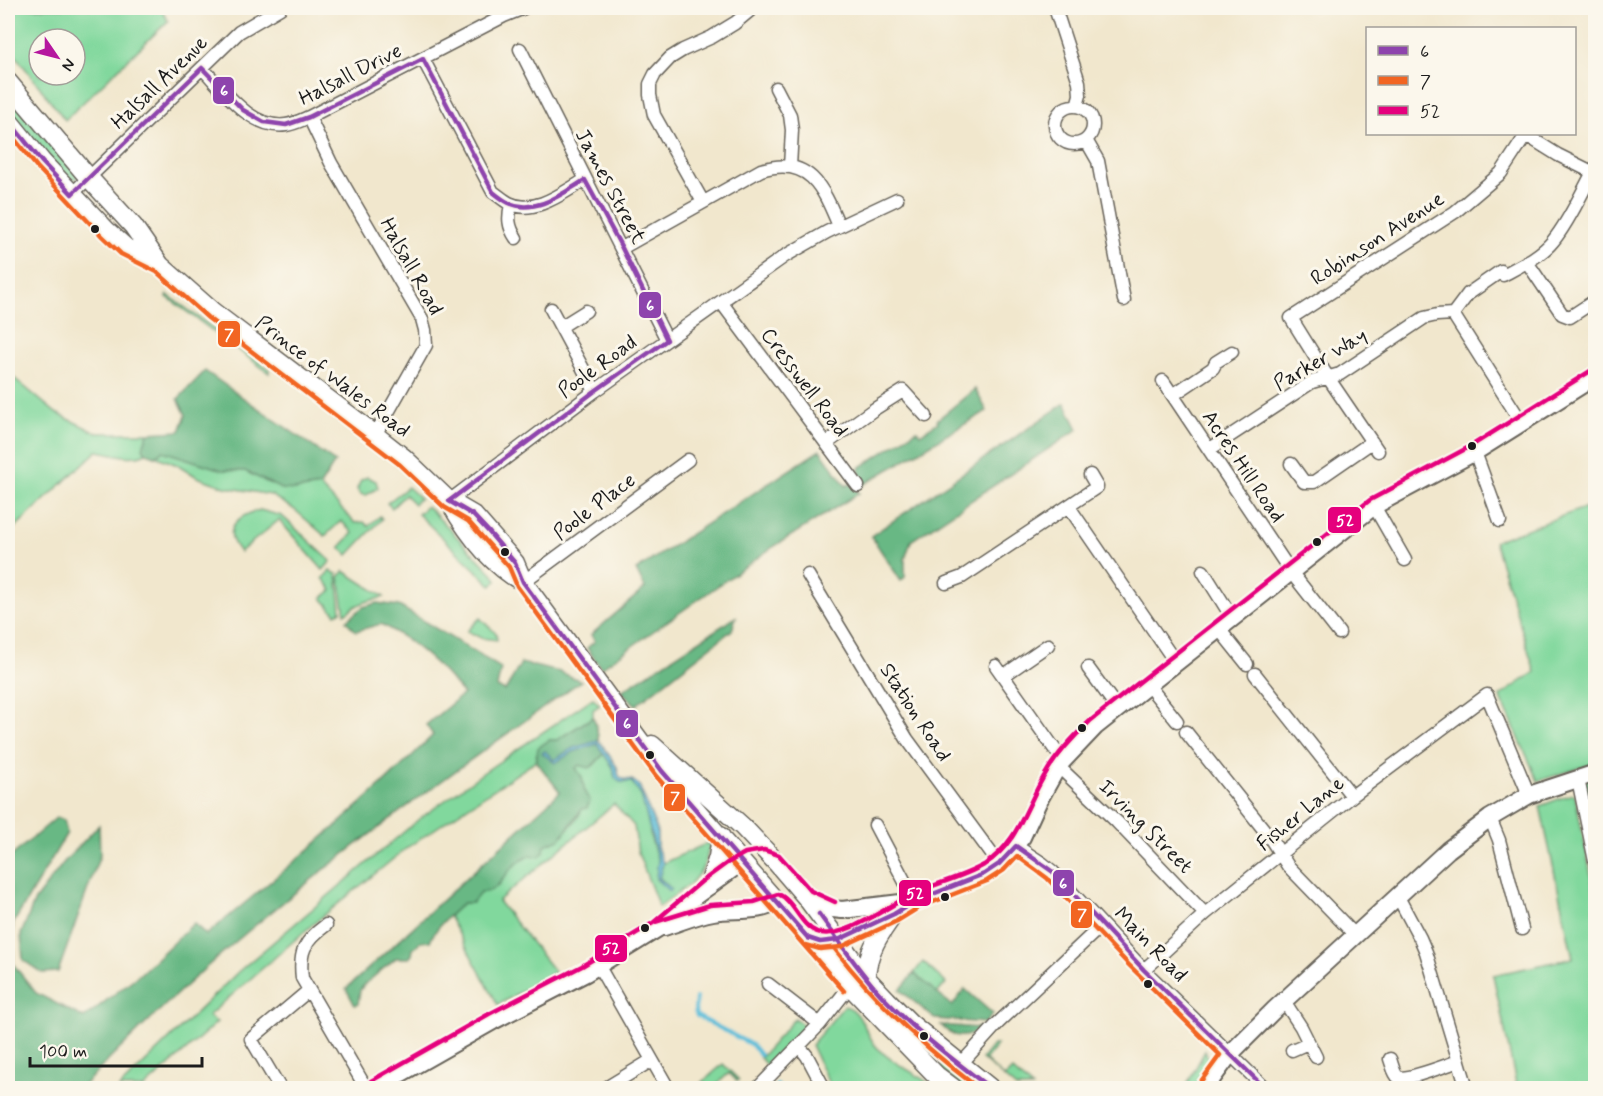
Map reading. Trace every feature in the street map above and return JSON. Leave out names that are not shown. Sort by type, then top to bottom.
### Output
[{"type":"highway","name":"Prince of Wales Road","points":[[8,82],[89,178],[134,226],[161,266]]},
{"type":"highway","name":"Prince of Wales Road","points":[[8,120],[72,194],[126,248],[161,266],[227,324],[375,435],[449,501],[473,515],[483,525],[515,562],[523,582],[662,771],[808,938],[858,982]]},
{"type":"highway","name":"Prince of Wales Road","points":[[634,732],[660,751],[776,862],[838,940],[858,982]]},
{"type":"highway","points":[[709,885],[718,857],[721,837]]},
{"type":"highway","points":[[742,862],[763,857],[776,862],[783,883],[778,902]]},
{"type":"highway","points":[[858,982],[870,952],[894,914]]},
{"type":"highway","points":[[808,938],[820,942],[838,940]]},
{"type":"highway","points":[[858,982],[990,1089]]},
{"type":"highway","points":[[858,982],[938,1076],[953,1089]]},
{"type":"main road","points":[[838,940],[894,914],[915,901],[966,882],[999,864],[1022,837],[1045,788],[1060,763],[1088,734],[1148,684],[1374,506],[1475,452],[1596,376]]},
{"type":"main road","points":[[1205,1089],[1230,1054],[1284,1001],[1448,850],[1490,818],[1529,795],[1596,773]]},
{"type":"main road","points":[[375,1089],[493,1021],[598,965],[657,929],[709,885],[742,862]]},
{"type":"main road","points":[[709,885],[710,899],[715,905],[726,910]]},
{"type":"main road","points":[[806,897],[833,909],[842,910],[915,901]]},
{"type":"main road","points":[[657,929],[699,915],[726,910],[764,908],[778,902]]},
{"type":"street","name":"Halsall Avenue","points":[[72,194],[240,32],[280,8]]},
{"type":"street","name":"Halsall Drive","points":[[202,68],[243,110],[272,124],[286,125],[309,117],[423,59],[503,11],[524,8]]},
{"type":"street","points":[[703,202],[654,115],[650,84],[655,74],[670,58],[712,37],[735,23],[753,8]]},
{"type":"street","points":[[1055,8],[1079,82],[1080,95],[1077,106]]},
{"type":"street","name":"James Street","points":[[520,49],[667,340]]},
{"type":"street","points":[[423,59],[466,145],[493,192],[511,204],[529,206],[543,204],[585,180]]},
{"type":"street","points":[[776,88],[790,115],[792,130],[790,167]]},
{"type":"street","points":[[1077,106],[1087,111],[1093,121],[1091,132],[1086,140],[1076,144],[1066,142],[1057,134],[1055,128],[1060,111],[1077,106]]},
{"type":"street","name":"Halsall Road","points":[[309,117],[331,163],[422,319],[426,330],[426,345],[375,435]]},
{"type":"street","name":"Robinson Avenue","points":[[1327,376],[1291,318],[1455,212],[1500,172],[1524,135]]},
{"type":"street","name":"Robinson Avenue","points":[[1527,135],[1558,155],[1595,171]]},
{"type":"street","points":[[1086,140],[1098,161],[1124,300]]},
{"type":"street","points":[[622,248],[761,170],[776,166],[805,171],[816,179],[825,192],[839,226]]},
{"type":"street","points":[[1522,423],[1453,314],[1468,294],[1500,271],[1503,275],[1527,262],[1552,243],[1595,171]]},
{"type":"street","name":"Poole Road","points":[[449,501],[595,391],[785,256],[839,226],[897,199]]},
{"type":"street","points":[[511,204],[508,218],[510,230],[516,238]]},
{"type":"street","points":[[1527,262],[1562,314],[1570,317],[1596,300]]},
{"type":"street","name":"Cresswell Road","points":[[721,302],[858,486]]},
{"type":"street","points":[[551,309],[595,391]]},
{"type":"street","points":[[562,327],[586,311]]},
{"type":"street","name":"Parker Way","points":[[1210,449],[1312,382],[1340,374],[1424,318],[1453,314]]},
{"type":"street","points":[[1173,395],[1232,352]]},
{"type":"street","points":[[1291,464],[1304,482],[1314,482],[1375,447],[1327,376]]},
{"type":"street","name":"Acres Hill Road","points":[[1163,381],[1291,572],[1339,633]]},
{"type":"street","points":[[827,443],[903,392],[926,416]]},
{"type":"street","points":[[1475,452],[1500,521]]},
{"type":"street","name":"Poole Place","points":[[523,582],[688,460]]},
{"type":"street","points":[[946,583],[962,577],[1097,487],[1090,475]]},
{"type":"street","points":[[1374,506],[1405,560]]},
{"type":"street","points":[[1069,507],[1176,663]]},
{"type":"street","points":[[1203,571],[1233,619]]},
{"type":"street","name":"Station Road","points":[[808,575],[907,739],[999,864]]},
{"type":"street","points":[[1219,629],[1352,796]]},
{"type":"street","name":"Irving Street","points":[[1048,645],[1000,671],[1060,763],[1205,914]]},
{"type":"street","points":[[1088,668],[1118,709]]},
{"type":"street","points":[[1148,684],[1177,720]]},
{"type":"street","name":"Fisher Lane","points":[[1144,970],[1205,914],[1352,796],[1486,695],[1529,795]]},
{"type":"street","points":[[1186,732],[1269,836],[1288,867],[1356,936]]},
{"type":"street","points":[[1578,779],[1596,866]]},
{"type":"street","points":[[1490,818],[1499,840],[1510,910],[1522,929]]},
{"type":"street","points":[[875,825],[915,901]]},
{"type":"street","name":"Main Road","points":[[1016,846],[1042,862],[1144,970],[1265,1089]]},
{"type":"street","points":[[1397,896],[1420,938],[1467,1089]]},
{"type":"street","points":[[326,926],[314,934],[304,947],[300,962],[302,978],[366,1089]]},
{"type":"street","points":[[960,1065],[998,1023],[1101,926]]},
{"type":"street","points":[[598,965],[668,1089]]},
{"type":"street","points":[[758,1089],[858,982]]},
{"type":"street","points":[[768,984],[819,1024]]},
{"type":"street","points":[[280,1089],[251,1039],[308,991]]},
{"type":"street","points":[[1284,1001],[1301,1027],[1316,1057]]},
{"type":"street","points":[[1292,1050],[1308,1043]]},
{"type":"street","points":[[799,1046],[807,1056],[824,1089]]},
{"type":"street","points":[[1390,1059],[1396,1075],[1401,1078],[1459,1061]]},
{"type":"street","points":[[606,1089],[652,1060]]},
{"type":"green space","points":[[8,8],[161,8],[168,21],[65,120],[40,87],[87,87],[87,27],[27,27],[27,71],[8,46]]},
{"type":"green space","points":[[8,93],[78,174],[77,179],[68,179],[8,112]]},
{"type":"green space","points":[[168,295],[269,369],[269,373],[167,297]]},
{"type":"green space","points":[[205,371],[335,462],[320,486],[295,490],[281,489],[245,471],[222,470],[163,451],[155,456],[146,453],[143,448],[148,433],[180,431],[186,415],[178,399]]},
{"type":"green space","points":[[8,373],[56,413],[97,433],[148,433],[143,448],[146,453],[128,456],[97,451],[8,534]]},
{"type":"green space","points":[[975,389],[987,411],[861,486],[859,468],[917,430],[920,434],[938,422],[937,420]]},
{"type":"green space","points":[[1065,403],[1078,429],[911,541],[905,559],[905,577],[901,581],[871,536]]},
{"type":"green space","points":[[820,450],[846,486],[850,484],[859,493],[773,547],[601,668],[587,648],[595,641],[591,635],[645,588],[636,570]]},
{"type":"green space","points":[[163,451],[222,470],[245,471],[269,483],[295,490],[320,486],[355,523],[364,522],[368,526],[380,516],[382,519],[348,555],[340,547],[353,533],[341,521],[325,536],[295,510],[271,495],[225,487],[197,477],[180,466],[155,456]]},
{"type":"green space","points":[[367,477],[376,481],[378,488],[365,496],[357,489],[361,480]]},
{"type":"green space","points":[[408,487],[420,498],[414,504],[405,495],[392,508],[387,503]]},
{"type":"green space","points":[[1595,504],[1595,763],[1538,781],[1500,696],[1535,672],[1494,541]]},
{"type":"green space","points":[[427,506],[494,575],[497,580],[492,586],[418,514]]},
{"type":"green space","points":[[260,510],[282,516],[331,561],[323,570],[279,520],[240,552],[232,537],[234,525],[244,516]]},
{"type":"green space","points":[[330,571],[337,574],[341,611],[336,614],[322,598],[332,590],[323,578]]},
{"type":"green space","points":[[344,571],[384,597],[367,601],[345,614],[339,577]]},
{"type":"green space","points":[[377,603],[399,606],[501,668],[497,687],[505,691],[521,663],[560,672],[581,681],[411,804],[286,900],[182,989],[81,1088],[8,1088],[8,859],[57,817],[64,820],[67,833],[13,924],[13,964],[36,993],[84,1018],[141,973],[194,923],[206,935],[293,863],[379,788],[433,735],[426,725],[463,694],[426,655],[393,631],[381,624],[356,631],[346,621],[363,607]]},
{"type":"green space","points":[[736,617],[732,630],[636,705],[621,691]]},
{"type":"green space","points":[[480,618],[496,633],[497,640],[481,638],[467,631]]},
{"type":"green space","points":[[593,698],[600,705],[593,710],[593,717],[557,740],[549,740],[536,755],[536,761],[408,847],[312,925],[208,1016],[217,1022],[144,1088],[119,1088],[239,971],[418,820]]},
{"type":"green space","points":[[593,717],[599,744],[604,754],[590,768],[579,765],[576,768],[582,777],[585,793],[590,801],[587,808],[582,809],[560,839],[545,845],[544,852],[539,857],[530,855],[517,863],[492,890],[481,892],[472,903],[463,903],[440,925],[430,941],[420,942],[413,949],[409,958],[396,958],[365,984],[360,990],[358,1004],[355,1005],[346,989],[560,792],[536,761],[538,748],[549,740],[557,740]]},
{"type":"green space","points":[[604,754],[613,767],[615,778],[620,782],[632,782],[641,795],[658,861],[656,879],[669,891],[671,889],[659,877],[663,863],[710,842],[706,861],[691,883],[659,907],[638,853],[634,826],[614,804],[498,901],[555,972],[498,1005],[449,916],[463,903],[472,903],[483,891],[498,886],[516,864],[570,827],[579,816],[584,802],[583,787],[577,765],[593,766]]},
{"type":"green space","points":[[1595,773],[1595,865],[1578,779]]},
{"type":"green space","points":[[1572,794],[1575,796],[1595,895],[1595,1088],[1517,1088],[1493,975],[1573,958],[1540,806]]},
{"type":"green space","points":[[99,825],[100,855],[58,972],[42,973],[23,960],[21,934],[35,900],[64,862]]},
{"type":"green space","points":[[923,962],[946,983],[937,994],[914,973]]},
{"type":"green space","points":[[914,973],[952,1006],[965,989],[993,1014],[985,1023],[935,1019],[900,990]]},
{"type":"green space","points":[[844,1006],[854,1011],[881,1051],[935,1088],[831,1088],[811,1045]]},
{"type":"green space","points":[[795,1018],[804,1026],[803,1029],[767,1066],[760,1058]]},
{"type":"green space","points":[[941,1025],[980,1028],[970,1035],[960,1036],[950,1033]]},
{"type":"green space","points":[[993,1045],[997,1045],[985,1060],[1002,1076],[982,1059]]},
{"type":"green space","points":[[1205,1051],[1209,1060],[1194,1088],[1185,1088]]},
{"type":"green space","points":[[945,1061],[979,1088],[964,1088],[939,1068]]},
{"type":"green space","points":[[723,1064],[739,1080],[737,1081],[729,1073],[713,1088],[696,1088]]},
{"type":"green space","points":[[1012,1070],[1032,1088],[1016,1088],[1004,1078]]},
{"type":"water","points":[[597,741],[601,743],[617,767],[619,776],[639,785],[657,830],[657,847],[663,863],[659,878],[671,889],[669,891],[656,879],[658,861],[641,795],[632,782],[620,782],[615,778],[613,767],[597,744],[573,752],[555,763],[542,753],[545,751],[554,760],[573,748]]},
{"type":"waterway","points":[[696,998],[697,1016],[752,1045],[760,1055]]},
{"type":"transit line","name":"6","points":[[8,120],[72,194],[202,68],[243,110],[264,122],[286,125],[309,117],[423,59],[493,192],[509,203],[529,206],[549,201],[585,180],[622,248],[667,340],[449,501]]},
{"type":"transit line","name":"7","points":[[8,131],[37,167],[121,254],[157,272],[208,318],[399,464],[444,507],[468,521],[509,567],[517,586],[656,776],[844,991]]},
{"type":"transit line","name":"52","points":[[655,922],[710,905],[754,902],[778,894],[788,901],[811,929],[827,934],[840,932],[867,920],[915,893],[984,865],[996,856],[1013,836],[1053,762],[1090,721],[1370,500],[1471,446],[1592,370]]},
{"type":"transit line","name":"6","points":[[449,501],[473,515],[515,563],[523,582],[662,771],[808,938],[820,942],[838,940],[894,914],[915,901],[984,874],[999,864],[1016,846],[1053,872],[1144,970],[1265,1088]]},
{"type":"transit line","name":"52","points":[[371,1081],[489,1014],[582,966],[653,923],[701,882],[745,853],[764,850],[779,855],[811,891],[835,902]]},
{"type":"transit line","name":"7","points":[[806,945],[820,949],[841,947],[897,921],[918,908],[987,881],[1004,870],[1017,856],[1047,878],[1129,965],[1220,1055],[1199,1084]]},
{"type":"transit line","name":"6","points":[[819,914],[864,976],[881,995],[934,1044],[990,1088]]},
{"type":"transit line","name":"7","points":[[834,948],[866,987],[901,1023],[978,1088]]}]
